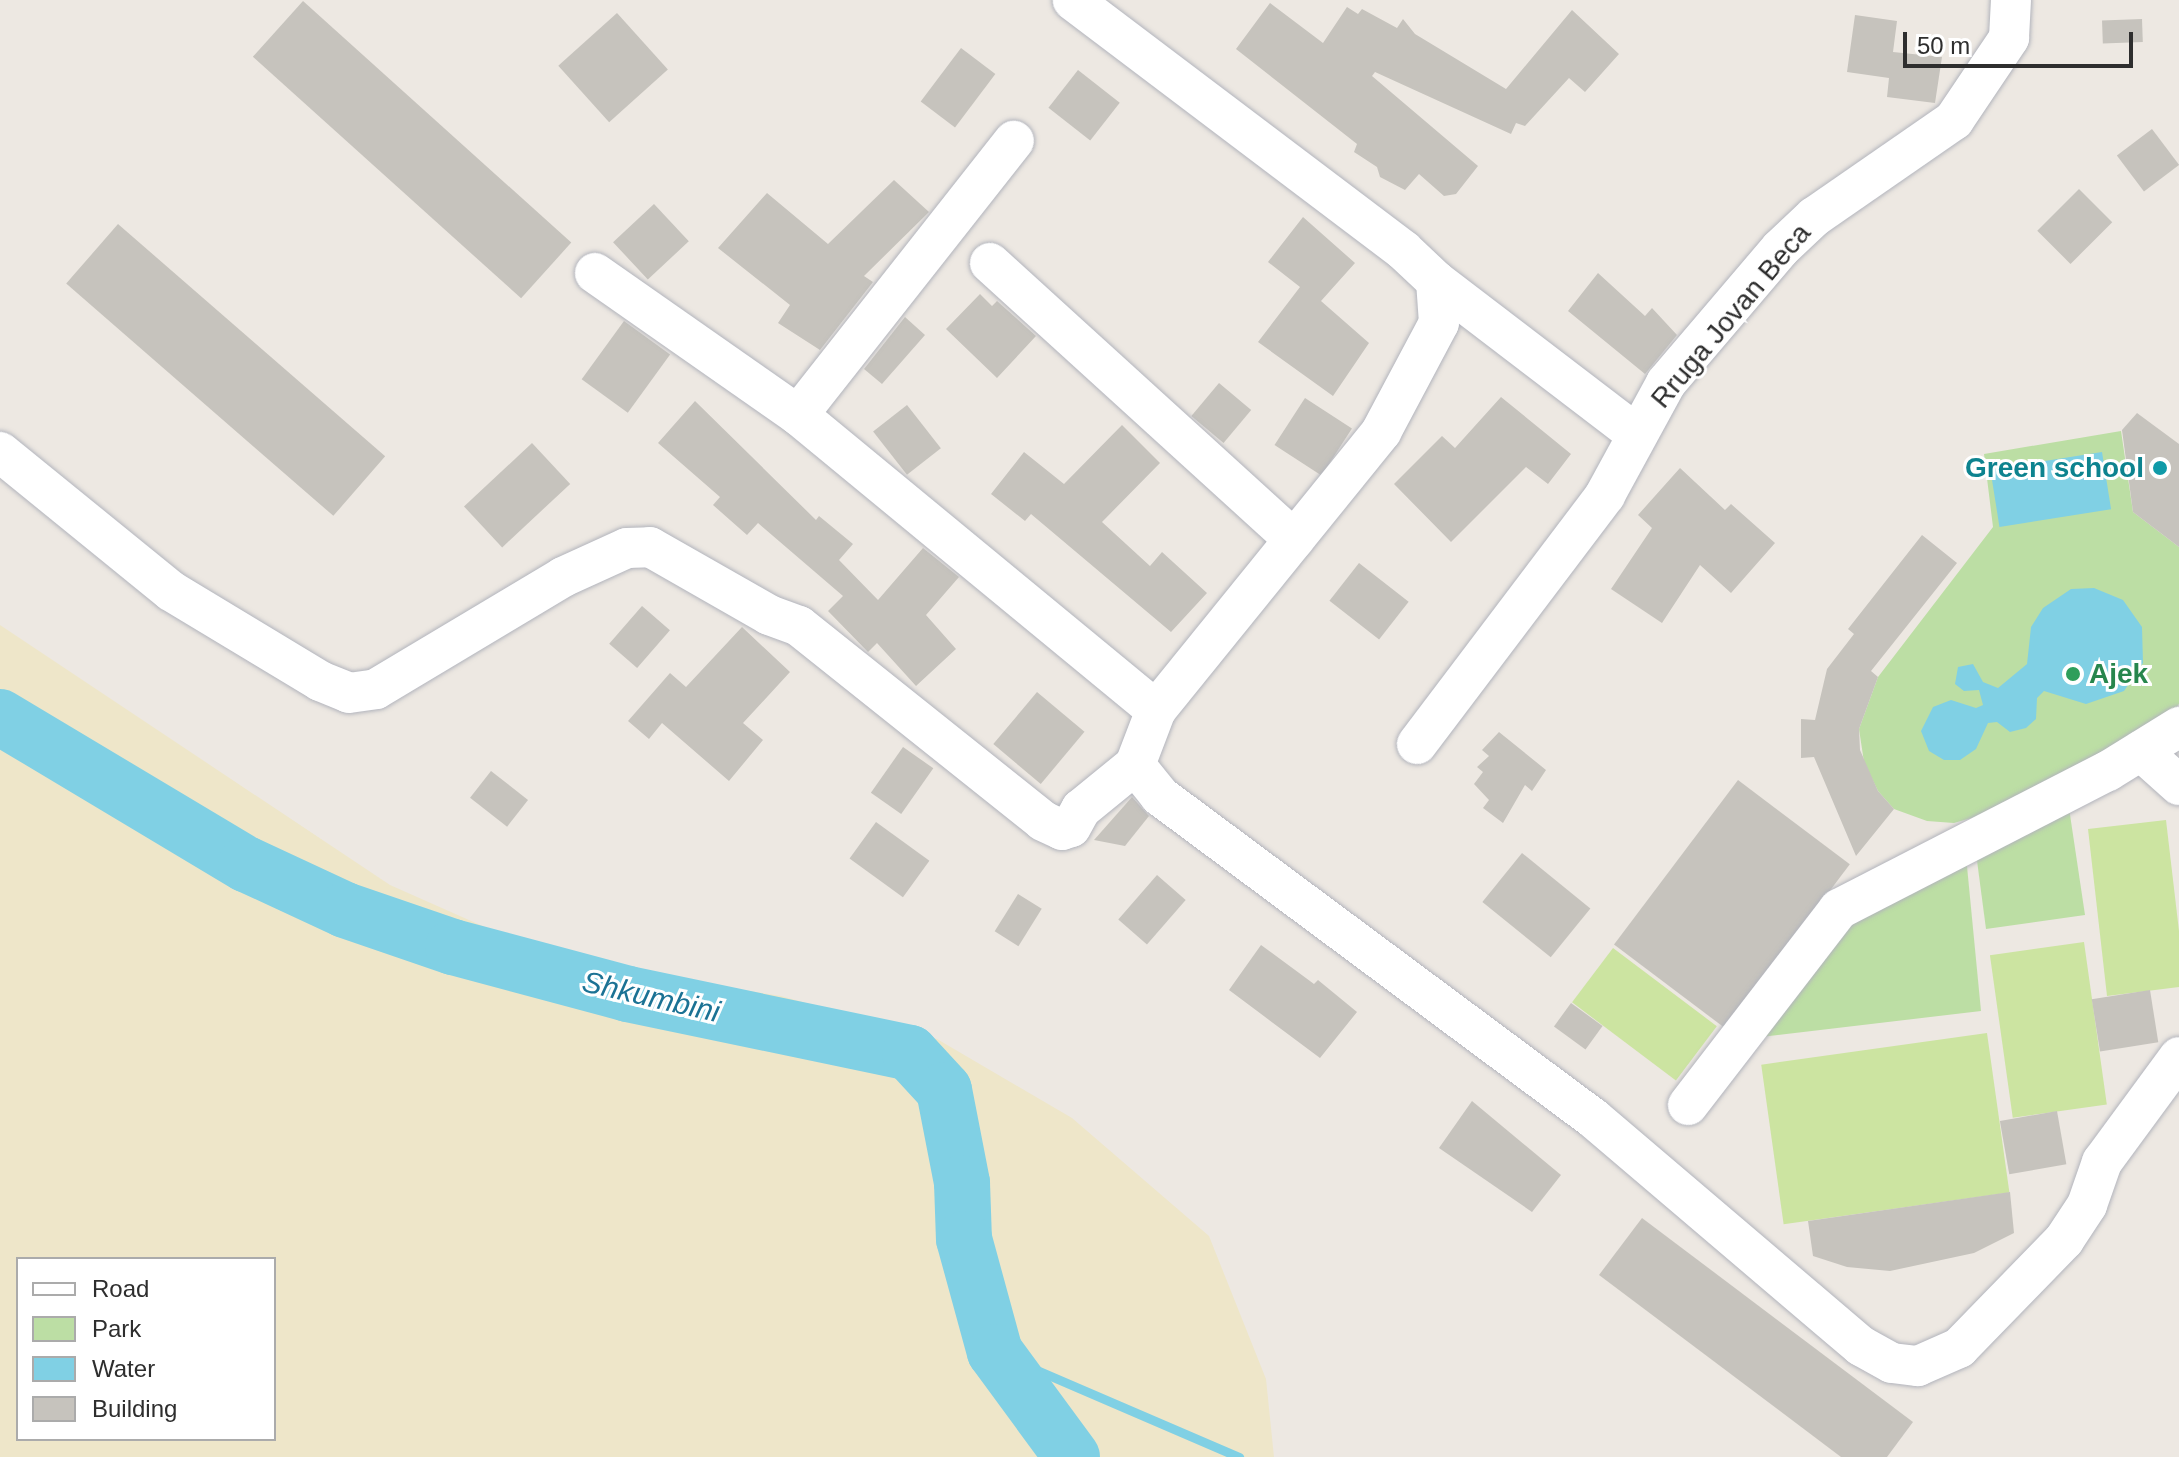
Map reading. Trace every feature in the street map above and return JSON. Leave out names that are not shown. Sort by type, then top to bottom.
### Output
[{"type":"street","points":[[1073,0],[1403,250],[1436,281],[1636,434]]},
{"type":"street","name":"Rruga Jovan Beca","points":[[1417,744],[1605,495],[1666,383],[1780,249],[1814,217],[1954,120],[2009,38],[2011,0]]},
{"type":"street","points":[[798,415],[1014,141]]},
{"type":"street","points":[[990,263],[1294,540]]},
{"type":"street","points":[[595,273],[798,415],[1156,710]]},
{"type":"street","points":[[0,452],[171,591],[335,689],[360,693],[376,689],[563,577],[627,548],[650,547],[769,615],[799,626],[1052,828],[1071,827],[1081,809],[1135,765],[1156,710],[1381,432],[1407,391],[1439,323],[1436,281]]},
{"type":"street","points":[[1688,1105],[1839,909],[2141,751],[2179,727]]},
{"type":"street","points":[[2141,751],[2179,785]]},
{"type":"street","points":[[1135,765],[1160,796],[1593,1118],[1861,1346],[1892,1363],[1918,1366],[1959,1348],[2064,1240],[2087,1205],[2102,1162],[2179,1057]]},
{"type":"green space","name":"Ajek","points":[[2121,431],[2133,512],[2179,547],[2179,704],[2167,719],[1982,815],[1954,823],[1927,821],[1894,809],[1878,791],[1864,762],[1859,729],[1878,677],[1993,527],[1984,454]]},
{"type":"green space","points":[[2069,808],[2085,915],[1986,929],[1976,853]]},
{"type":"green space","points":[[2166,820],[2179,931],[2179,987],[2107,996],[2088,829]]},
{"type":"green space","points":[[1966,856],[1981,1011],[1761,1037],[1861,903]]},
{"type":"green space","points":[[2084,942],[2107,1104],[2013,1118],[1990,955]]},
{"type":"green space","points":[[1613,948],[1717,1026],[1676,1081],[1572,1002]]},
{"type":"green space","points":[[1987,1033],[2009,1192],[1784,1224],[1761,1065]]},
{"type":"sand","name":"Shkumbini","points":[[0,625],[390,885],[496,932],[647,975],[781,996],[937,1039],[1072,1118],[1209,1236],[1266,1379],[1274,1457],[0,1457]]},
{"type":"water","points":[[2102,452],[2111,509],[1999,527],[1990,470]]},
{"type":"water","name":"Ajek","points":[[2094,588],[2123,600],[2142,627],[2143,663],[2124,691],[2086,704],[2044,691],[2037,698],[2036,719],[2026,728],[2010,732],[1997,722],[1988,723],[1976,749],[1960,760],[1944,760],[1929,751],[1921,731],[1933,707],[1951,700],[1976,708],[1983,705],[1979,690],[1964,691],[1955,684],[1958,667],[1973,664],[1983,682],[1998,688],[2027,664],[2031,627],[2043,608],[2071,589]]},
{"type":"building","points":[[303,1],[571,243],[521,298],[253,57]]},
{"type":"building","points":[[1270,3],[1323,43],[1347,7],[1358,14],[1362,9],[1397,28],[1403,19],[1415,34],[1506,89],[1572,10],[1619,54],[1585,92],[1569,78],[1525,126],[1516,123],[1511,134],[1375,72],[1372,76],[1478,166],[1456,194],[1444,196],[1419,174],[1405,190],[1380,177],[1377,167],[1354,152],[1357,144],[1236,49]]},
{"type":"building","points":[[617,13],[668,69],[609,122],[558,66]]},
{"type":"building","points":[[1855,15],[1897,21],[1893,52],[1942,57],[1935,103],[1887,97],[1889,78],[1847,72]]},
{"type":"building","points":[[2142,19],[2143,42],[2103,43],[2102,20]]},
{"type":"building","points":[[961,48],[995,74],[955,127],[921,102]]},
{"type":"building","points":[[1078,70],[1120,103],[1090,140],[1048,108]]},
{"type":"building","points":[[2152,129],[2179,165],[2144,191],[2117,155]]},
{"type":"building","points":[[894,180],[929,212],[864,276],[873,282],[820,350],[778,323],[790,305],[718,248],[767,193],[828,244]]},
{"type":"building","points":[[2079,189],[2112,222],[2071,264],[2037,231]]},
{"type":"building","points":[[654,204],[689,241],[648,279],[613,242]]},
{"type":"building","points":[[1303,217],[1355,263],[1321,301],[1369,343],[1333,396],[1258,342],[1300,287],[1268,262]]},
{"type":"building","points":[[118,224],[385,456],[333,516],[66,284]]},
{"type":"building","points":[[1598,273],[1645,316],[1652,308],[1677,335],[1645,374],[1568,311]]},
{"type":"building","points":[[980,294],[992,306],[997,301],[1036,336],[997,378],[946,329]]},
{"type":"building","points":[[905,317],[925,335],[882,384],[864,369]]},
{"type":"building","points":[[624,321],[670,355],[628,413],[582,379]]},
{"type":"building","points":[[1219,383],[1251,410],[1224,443],[1191,416]]},
{"type":"building","points":[[1501,397],[1571,454],[1548,484],[1526,467],[1451,542],[1394,484],[1442,436],[1455,448]]},
{"type":"building","points":[[1305,398],[1352,428],[1321,475],[1275,445]]},
{"type":"building","points":[[695,401],[816,520],[819,516],[853,544],[839,560],[878,600],[923,548],[959,577],[926,615],[956,649],[916,686],[877,643],[868,652],[828,611],[843,596],[758,523],[747,535],[713,505],[720,497],[658,443]]},
{"type":"building","points":[[907,405],[941,448],[907,475],[873,431]]},
{"type":"building","name":"Green school","points":[[2137,413],[2179,444],[2179,547],[2133,512],[2122,430]]},
{"type":"building","points":[[1122,425],[1160,463],[1102,522],[1150,566],[1162,552],[1207,593],[1171,632],[1031,514],[1025,521],[991,494],[1024,452],[1064,484]]},
{"type":"building","points":[[532,443],[570,484],[502,547],[464,506]]},
{"type":"building","points":[[1680,468],[1725,510],[1731,504],[1775,543],[1731,593],[1700,565],[1662,623],[1611,589],[1652,528],[1638,515]]},
{"type":"building","points":[[1922,535],[1957,563],[1871,671],[1878,677],[1859,729],[1860,750],[1878,791],[1894,809],[1856,856],[1814,757],[1801,758],[1801,719],[1815,720],[1827,669],[1854,634],[1848,629]]},
{"type":"building","points":[[1359,563],[1409,602],[1379,640],[1329,601]]},
{"type":"building","points":[[642,606],[670,630],[637,668],[609,644]]},
{"type":"building","points":[[742,627],[790,672],[743,723],[763,740],[729,781],[662,723],[649,739],[628,721],[670,673],[686,687]]},
{"type":"building","points":[[1037,692],[1084,732],[1041,784],[993,744]]},
{"type":"building","points":[[1499,732],[1546,770],[1532,791],[1525,785],[1503,823],[1483,808],[1489,800],[1474,784],[1483,772],[1477,767],[1489,756],[1482,750]]},
{"type":"building","points":[[903,747],[933,768],[901,814],[871,793]]},
{"type":"building","points":[[491,771],[528,800],[507,827],[470,798]]},
{"type":"building","points":[[1738,780],[1850,864],[1726,1029],[1614,945]]},
{"type":"building","points":[[1132,797],[1149,816],[1125,846],[1094,840]]},
{"type":"building","points":[[876,822],[929,861],[903,897],[850,858]]},
{"type":"building","points":[[1522,853],[1590,908],[1551,957],[1482,902]]},
{"type":"building","points":[[1157,875],[1186,900],[1147,944],[1118,920]]},
{"type":"building","points":[[1018,894],[1042,909],[1018,946],[995,931]]},
{"type":"building","points":[[1261,945],[1314,984],[1318,980],[1357,1012],[1320,1058],[1229,990]]},
{"type":"building","points":[[2150,990],[2158,1042],[2100,1052],[2092,999]]},
{"type":"building","points":[[1571,1003],[1603,1026],[1586,1049],[1554,1026]]},
{"type":"building","points":[[1472,1101],[1561,1175],[1532,1212],[1439,1148]]},
{"type":"building","points":[[2057,1111],[2066,1164],[2009,1174],[2000,1121]]},
{"type":"building","points":[[2010,1192],[2014,1233],[1974,1253],[1890,1271],[1847,1267],[1813,1256],[1808,1221]]},
{"type":"building","points":[[1642,1218],[1913,1422],[1887,1457],[1841,1457],[1599,1275]]},
{"type":"waterway","name":"Shkumbini","points":[[0,717],[246,864],[345,910],[453,947],[628,994],[910,1053],[944,1090],[962,1183],[964,1239],[995,1352],[1072,1457]]},
{"type":"waterway","points":[[995,1352],[1239,1457]]},
{"type":"place","name":"Green school","points":[[2160,468]]},
{"type":"place","name":"Ajek","points":[[2073,674]]}]
